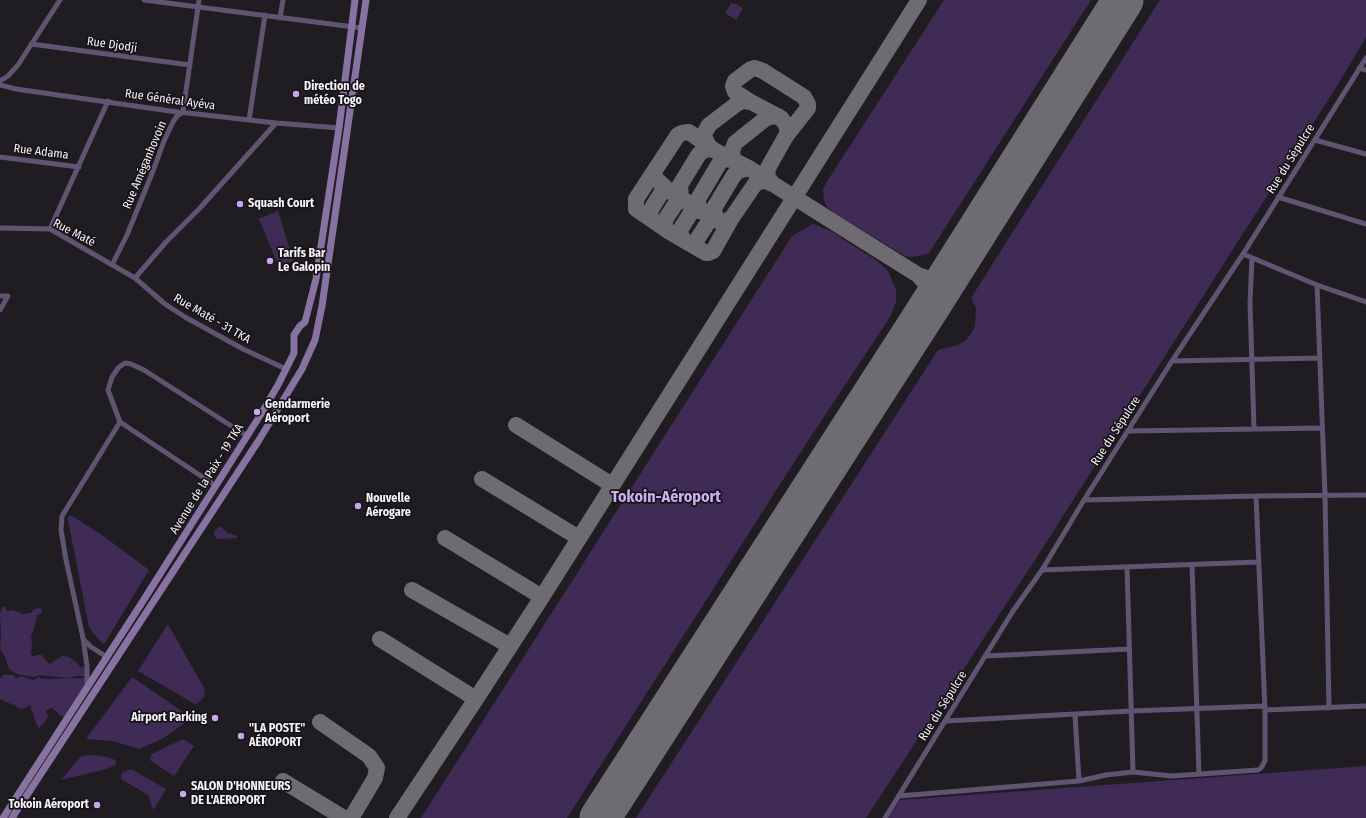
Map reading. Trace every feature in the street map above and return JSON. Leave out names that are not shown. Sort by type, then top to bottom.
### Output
[{"type":"main road","name":"Avenue de la Paix - 19 TKA","points":[[3,818],[216,486],[247,436],[294,353],[294,335],[296,330],[305,322],[316,279],[339,128],[355,0]]},
{"type":"main road","name":"Avenue de la Paix - 19 TKA","points":[[12,818],[259,440],[302,369],[315,340],[319,327],[324,294],[366,0]]},
{"type":"street","points":[[0,81],[8,76],[18,65],[60,0]]},
{"type":"street","points":[[144,0],[362,28]]},
{"type":"street","name":"Rue Améganhovoin","points":[[112,265],[127,235],[164,141],[173,122],[177,116],[183,112],[199,0]]},
{"type":"street","points":[[280,18],[283,0]]},
{"type":"street","points":[[250,120],[265,15]]},
{"type":"street","name":"Rue Djodji","points":[[31,44],[190,65]]},
{"type":"street","name":"Rue du Sépulcre","points":[[885,818],[1013,611],[1042,570],[1084,500],[1172,361],[1243,254],[1366,58]]},
{"type":"street","points":[[1359,68],[1366,70]]},
{"type":"street","name":"Rue Général Ayéva","points":[[0,84],[16,89],[183,112],[276,124],[339,128]]},
{"type":"street","points":[[50,229],[108,102]]},
{"type":"street","points":[[135,278],[166,242],[200,208],[276,124]]},
{"type":"street","points":[[1315,140],[1366,154]]},
{"type":"street","name":"Rue Adama","points":[[0,157],[79,166]]},
{"type":"street","points":[[1278,197],[1366,224]]},
{"type":"street","name":"Rue Maté","points":[[0,228],[50,229],[112,265]]},
{"type":"street","points":[[1243,254],[1317,285],[1366,302]]},
{"type":"street","points":[[1252,258],[1250,302],[1254,429]]},
{"type":"street","name":"Rue Maté - 31 TKA","points":[[112,265],[135,278],[165,304],[185,318],[243,349],[286,369]]},
{"type":"street","points":[[1317,285],[1329,708]]},
{"type":"street","points":[[0,296],[8,296],[0,310]]},
{"type":"street","points":[[1172,361],[1320,358]]},
{"type":"street","points":[[216,486],[120,422],[109,394],[108,386],[112,377],[119,367],[125,363],[131,364],[144,370],[247,436]]},
{"type":"street","points":[[87,687],[87,666],[83,638],[66,560],[61,530],[62,516],[120,422]]},
{"type":"street","points":[[1128,431],[1322,428]]},
{"type":"street","points":[[1084,500],[1366,495]]},
{"type":"street","points":[[899,796],[1079,781],[1106,775],[1133,772],[1172,776],[1258,770],[1261,768],[1265,761],[1265,708],[1256,496]]},
{"type":"street","points":[[1042,570],[1259,562]]},
{"type":"street","points":[[1192,565],[1199,774]]},
{"type":"street","points":[[1127,567],[1133,772]]},
{"type":"street","points":[[83,638],[91,647],[106,657]]},
{"type":"street","points":[[986,656],[1130,649]]},
{"type":"street","points":[[946,721],[1131,711],[1329,708],[1366,706]]},
{"type":"street","points":[[1075,715],[1079,781]]},
{"type":"shaded area","points":[[944,0],[1091,0],[929,253],[910,257],[905,256],[833,212],[827,207],[824,201],[823,190],[826,183]]},
{"type":"shaded area","points":[[1160,0],[1366,0],[1366,37],[1337,86],[1035,560],[866,818],[636,818],[938,350],[958,345],[965,341],[971,334],[975,326],[976,308],[971,298]]},
{"type":"shaded area","points":[[731,3],[743,8],[736,20],[725,13]]},
{"type":"shaded area","points":[[278,211],[293,261],[278,265],[259,219]]},
{"type":"shaded area","points":[[813,224],[831,231],[876,260],[888,271],[896,290],[896,302],[890,317],[800,453],[567,818],[421,818],[792,236]]},
{"type":"shaded area","points":[[70,516],[102,535],[149,570],[104,644],[97,638],[89,627],[68,520],[68,517]]},
{"type":"shaded area","points":[[219,527],[228,533],[237,536],[237,538],[217,539],[214,532]]},
{"type":"shaded area","points":[[2,607],[5,607],[7,611],[13,610],[23,614],[31,613],[34,609],[40,608],[43,612],[37,615],[31,636],[31,653],[33,657],[36,655],[42,655],[50,664],[62,656],[69,657],[81,668],[84,666],[86,676],[68,678],[40,675],[33,677],[17,674],[9,669],[5,657],[0,649],[0,614]]},
{"type":"shaded area","points":[[168,624],[205,690],[204,697],[198,703],[195,704],[138,671]]},
{"type":"shaded area","points":[[3,675],[14,675],[16,679],[20,676],[33,680],[39,677],[42,679],[86,678],[87,686],[65,719],[52,708],[49,709],[46,711],[48,716],[39,728],[30,705],[22,709],[0,699],[0,679]]},
{"type":"shaded area","points":[[132,677],[189,716],[189,720],[162,739],[139,749],[112,741],[86,739]]},
{"type":"shaded area","points":[[181,740],[185,740],[194,746],[174,776],[151,761],[150,758],[152,754]]},
{"type":"shaded area","points":[[90,755],[113,759],[116,761],[116,765],[106,769],[61,780],[81,756]]},
{"type":"shaded area","points":[[1366,766],[1366,818],[888,818],[900,800]]},
{"type":"shaded area","points":[[128,770],[133,770],[166,789],[153,810],[148,795],[121,779],[122,773]]},
{"type":"taxiway","points":[[397,818],[542,597],[919,0]]},
{"type":"taxiway","points":[[786,136],[788,132],[786,125],[781,118],[735,92],[733,86],[735,81],[751,69],[755,68],[763,71],[804,97],[808,104],[808,108],[786,136],[768,168],[767,177],[773,184],[763,180],[755,184],[731,219],[713,251],[708,253],[668,231],[636,209],[636,199],[678,135],[689,132],[714,150],[749,168],[773,184],[918,275]]},
{"type":"taxiway","points":[[709,146],[704,137],[709,125],[738,103],[744,101],[751,102]]},
{"type":"taxiway","points":[[701,211],[698,199],[720,162],[724,159],[733,160],[732,151],[735,143],[765,119],[778,116]]},
{"type":"taxiway","points":[[681,198],[680,185],[699,154],[706,149],[714,150]]},
{"type":"taxiway","points":[[656,168],[654,172],[656,179],[668,190],[716,220],[723,222],[731,219]]},
{"type":"taxiway","points":[[709,221],[716,220],[714,208],[734,175],[738,171],[749,168]]},
{"type":"taxiway","points":[[651,219],[650,212],[653,206],[662,192],[668,190]]},
{"type":"taxiway","points":[[668,231],[665,227],[665,220],[676,203],[684,200]]},
{"type":"taxiway","points":[[682,238],[680,230],[692,211],[701,211]]},
{"type":"taxiway","points":[[698,248],[696,241],[709,221],[709,215]]},
{"type":"taxiway","points":[[926,312],[929,303],[929,294],[926,284],[918,275],[927,278],[941,277],[951,270]]},
{"type":"taxiway","points":[[516,425],[612,485]]},
{"type":"taxiway","points":[[482,479],[579,538]]},
{"type":"taxiway","points":[[445,538],[542,597]]},
{"type":"taxiway","points":[[412,590],[510,646]]},
{"type":"taxiway","points":[[380,639],[476,699]]},
{"type":"taxiway","points":[[320,722],[369,756],[377,768],[375,778],[352,818]]},
{"type":"taxiway","points":[[283,781],[344,818]]},
{"type":"runway","points":[[600,818],[926,312],[1123,0]]},
{"type":"place","name":"Direction de météo Togo","points":[[296,94]]},
{"type":"place","name":"Squash Court","points":[[240,204]]},
{"type":"place","name":"Tarifs Bar Le Galopin","points":[[270,261]]},
{"type":"place","name":"Gendarmerie Aéroport","points":[[257,412]]},
{"type":"place","name":"Nouvelle Aérogare","points":[[358,506]]},
{"type":"place","name":"Airport Parking","points":[[215,718]]},
{"type":"place","name":"\"LA POSTE\" AÉROPORT","points":[[241,736]]},
{"type":"place","name":"SALON D'HONNEURS DE L'AEROPORT","points":[[183,794]]},
{"type":"place","name":"Tokoin Aéroport","points":[[97,805]]},
{"type":"district","name":"Tokoin-Aéroport","points":[[666,498]]}]
